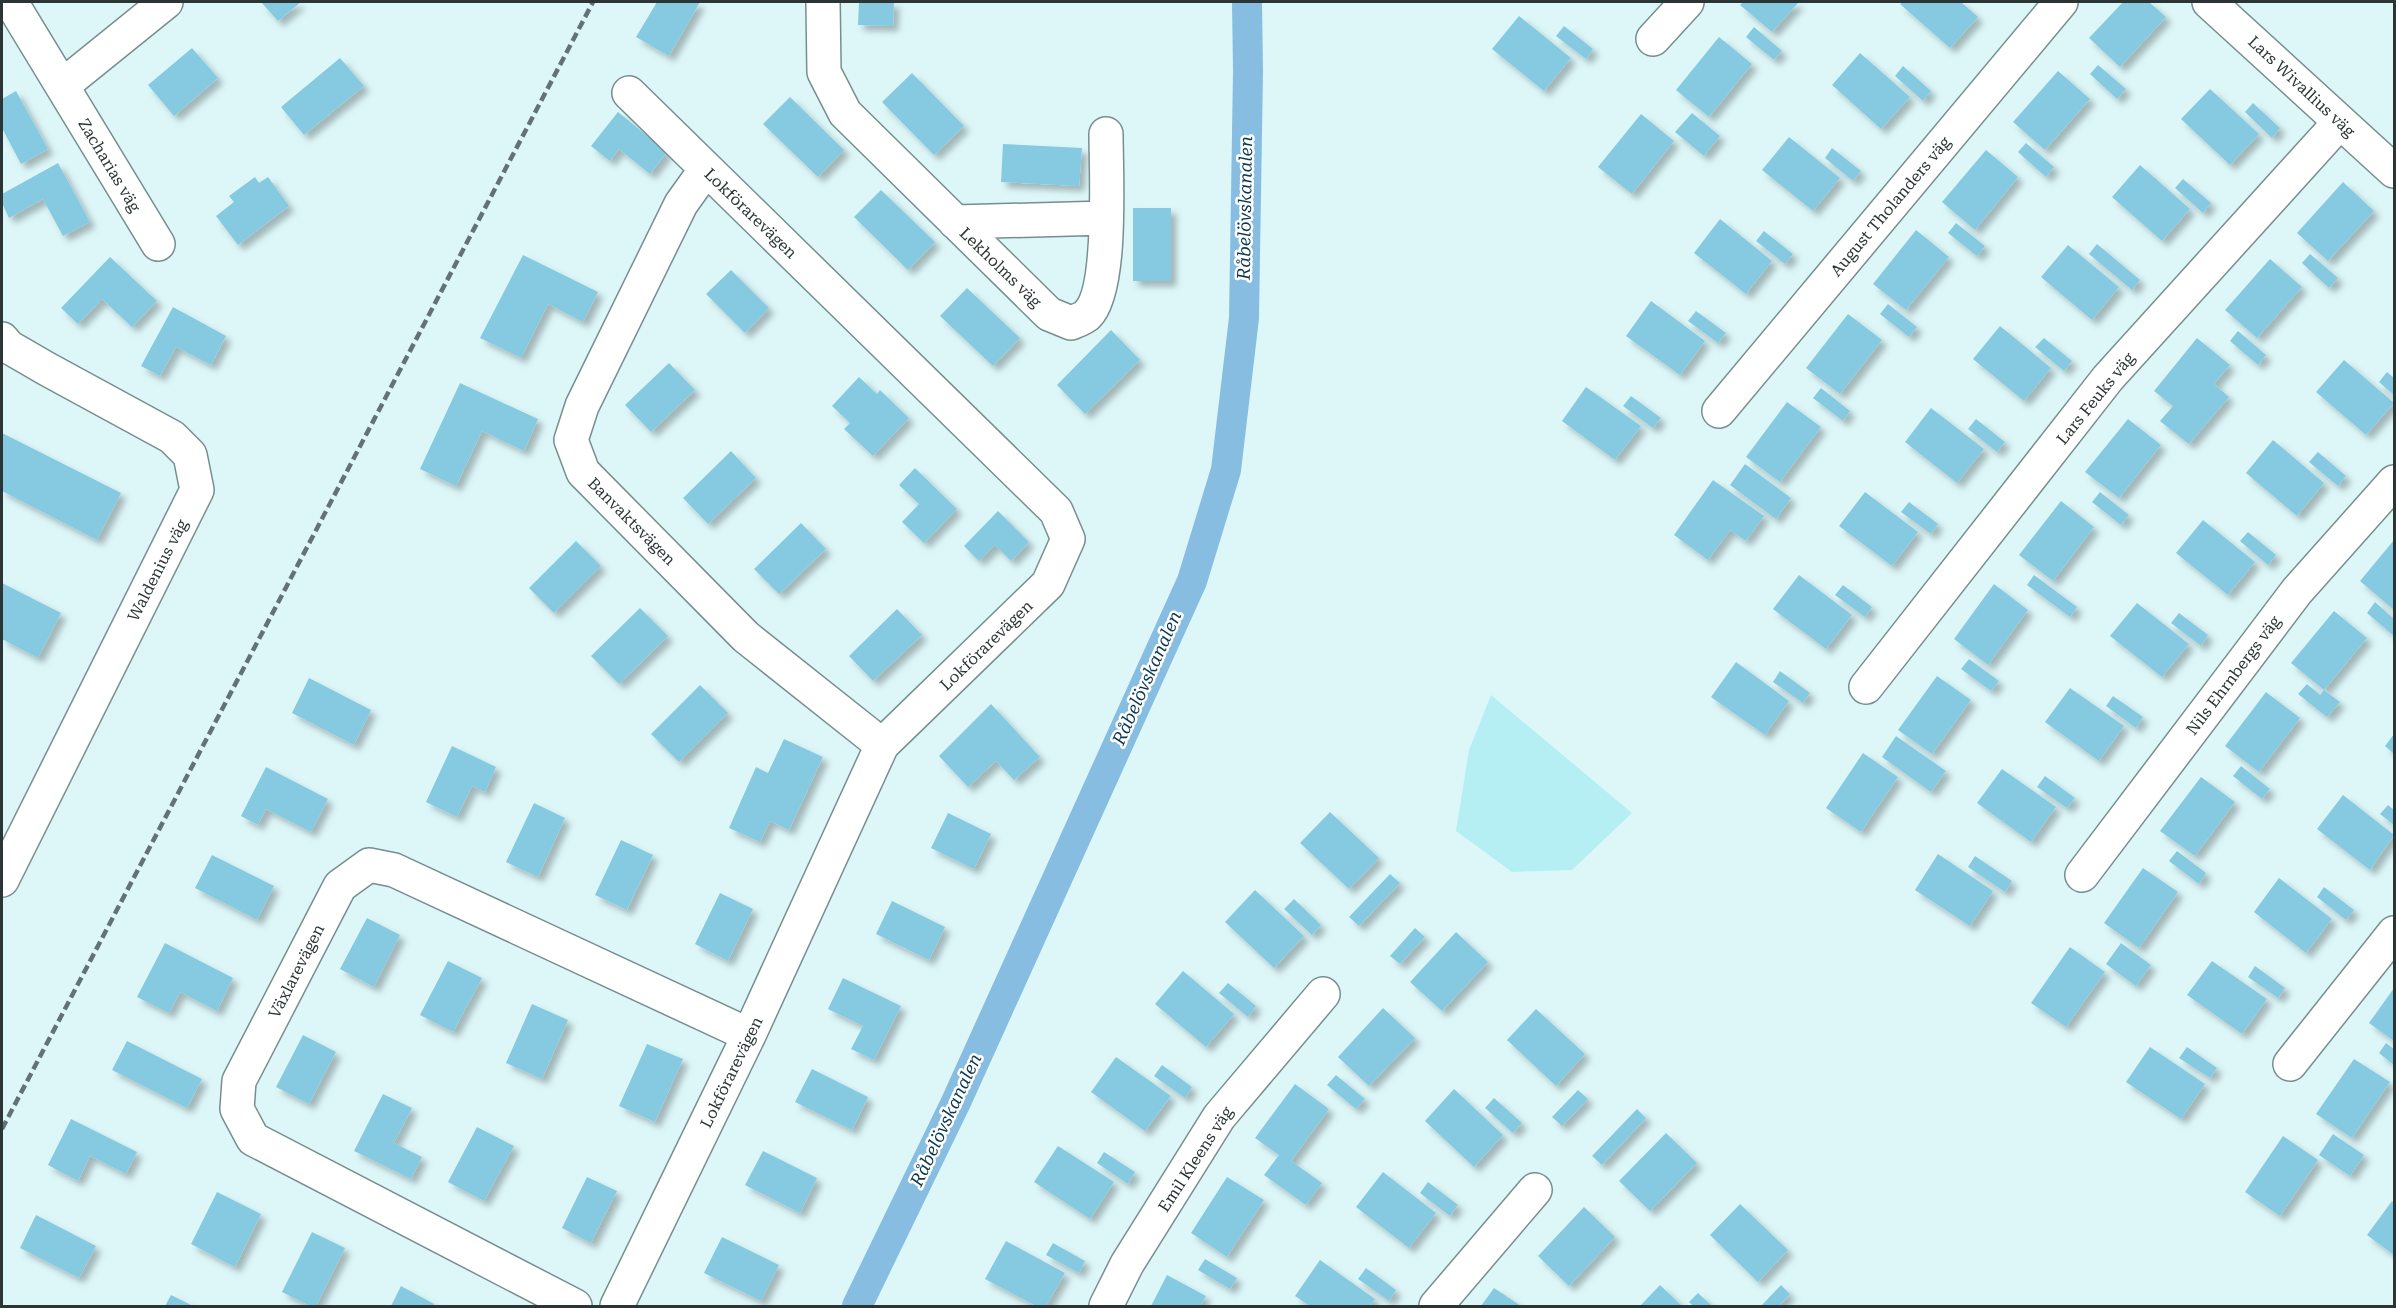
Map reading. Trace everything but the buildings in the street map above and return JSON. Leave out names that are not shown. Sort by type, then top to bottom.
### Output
[{"type":"street","name":"Zacharias väg","points":[[11,2],[158,244]]},
{"type":"street","points":[[62,86],[166,2]]},
{"type":"street","name":"Lekholms väg","points":[[823,2],[824,72],[844,113],[1049,314],[1071,323],[1088,315],[1101,289],[1106,218],[1106,134]]},
{"type":"street","points":[[1653,39],[1687,2]]},
{"type":"street","name":"August Tholanders väg","points":[[1719,411],[2061,2]]},
{"type":"street","name":"Lars Wivallius väg","points":[[2209,2],[2394,171]]},
{"type":"street","name":"Lokförarevägen","points":[[617,1306],[749,1035],[882,745],[1048,584],[1068,538],[1056,511],[630,93]]},
{"type":"street","name":"Lars Feuks väg","points":[[1866,687],[2108,378],[2340,122]]},
{"type":"street","name":"Banvaktsvägen","points":[[706,169],[681,204],[582,406],[571,440],[583,472],[746,637],[882,745]]},
{"type":"street","name":"Lekholms väg","points":[[955,222],[1106,218]]},
{"type":"street","name":"Waldenius väg","points":[[2,339],[18,353],[172,437],[190,455],[197,490],[2,880]]},
{"type":"street","name":"Nils Ehrnbergs väg","points":[[2082,875],[2297,591],[2394,482]]},
{"type":"street","name":"Växlarevägen","points":[[575,1306],[254,1139],[237,1109],[239,1081],[340,886],[369,865],[394,870],[749,1035]]},
{"type":"street","points":[[2290,1064],[2394,933]]},
{"type":"street","name":"Emil Kleens väg","points":[[1106,1306],[1127,1264],[1219,1117],[1323,994]]},
{"type":"street","points":[[1436,1306],[1536,1190]]},
{"type":"shaded area","points":[[1491,695],[1632,813],[1572,870],[1512,872],[1456,831],[1469,750]]},
{"type":"waterway","name":"Råbelövskanalen","points":[[857,1306],[956,1102],[1192,581],[1226,470],[1244,318],[1247,2]]},
{"type":"railway","points":[[2,1129],[593,2]]}]
